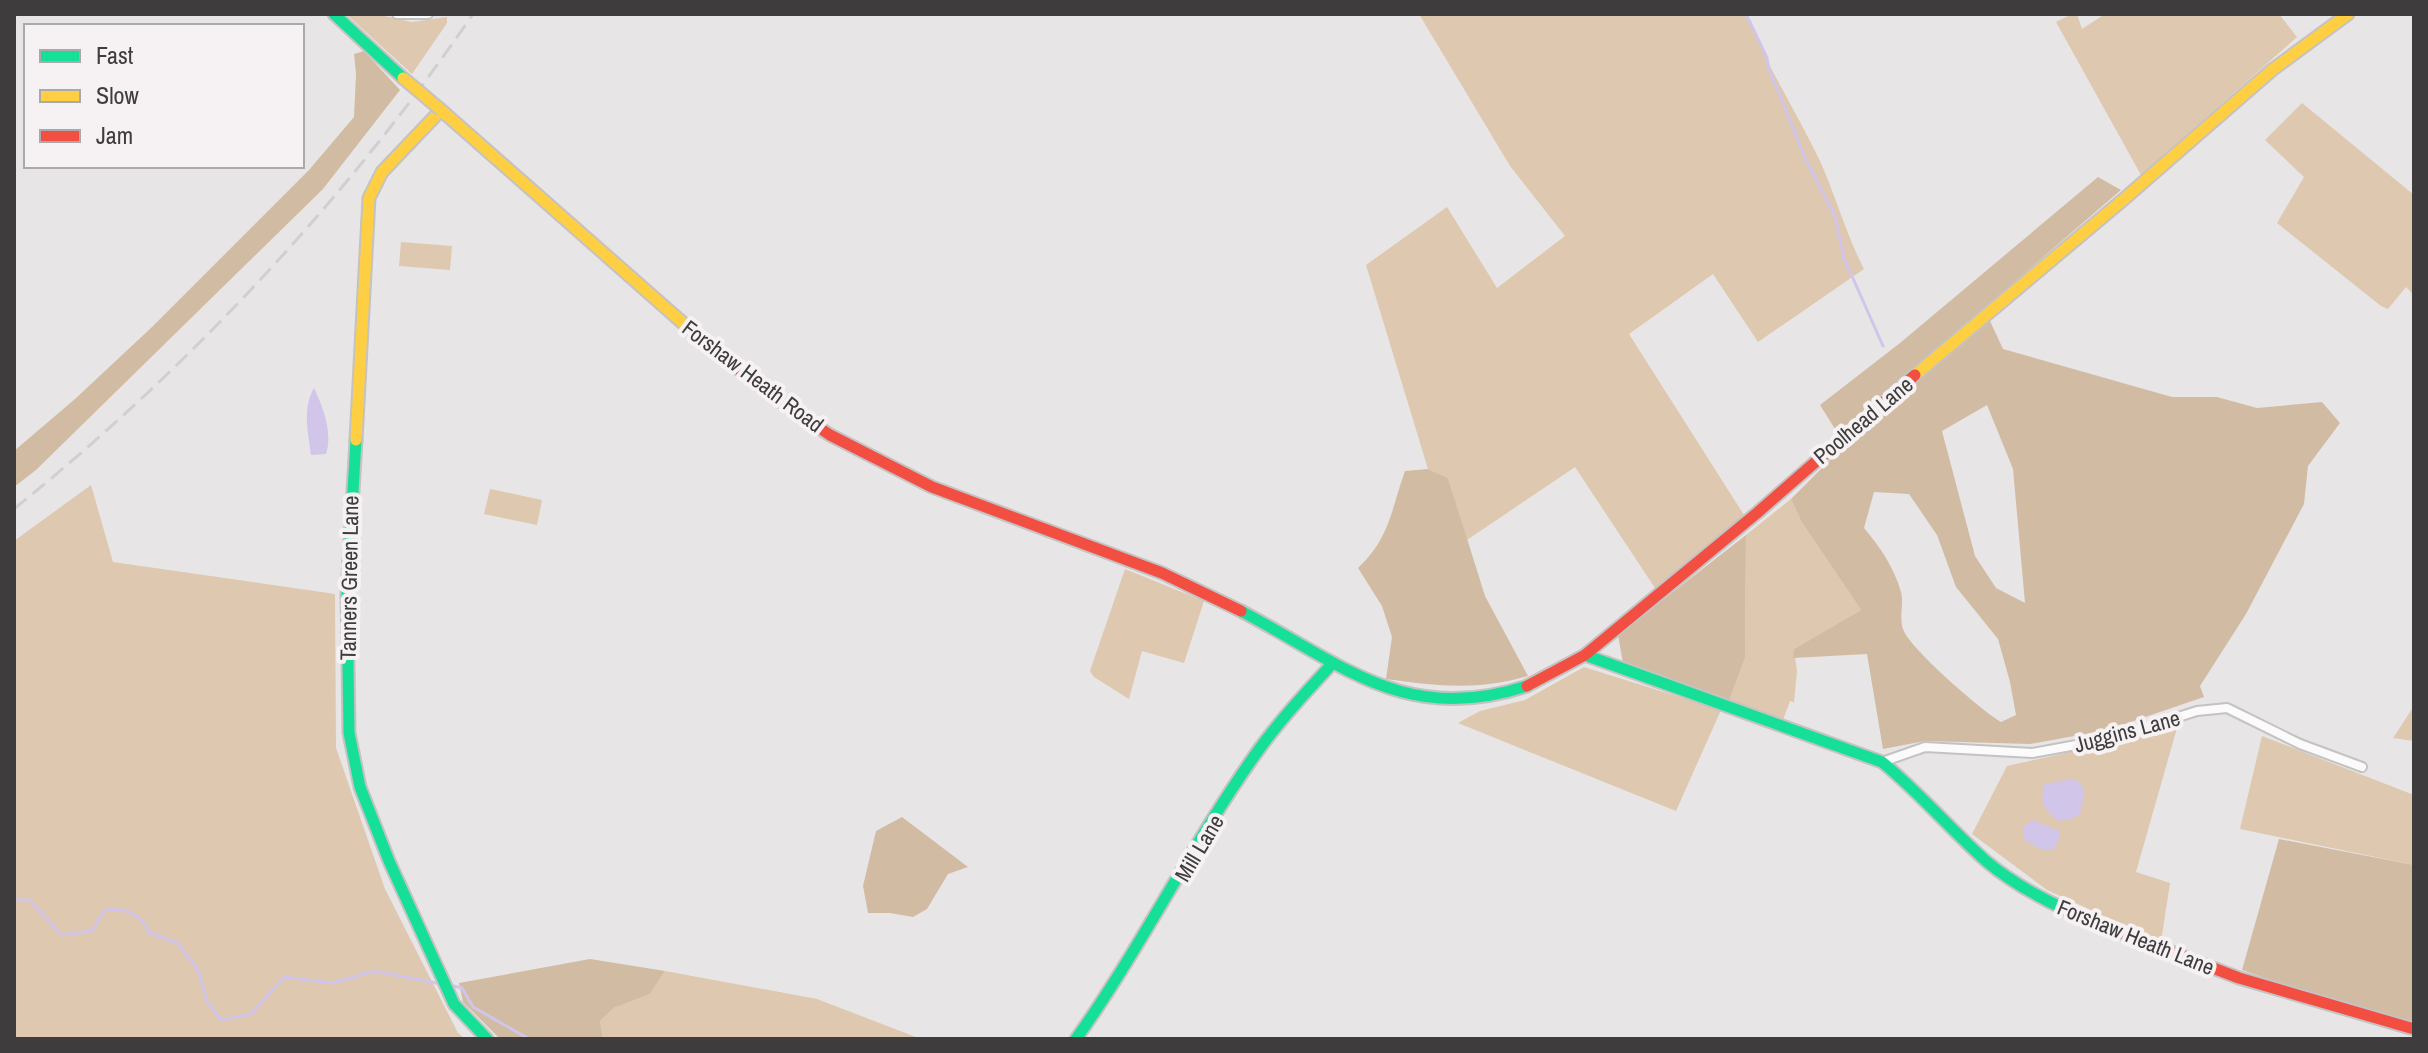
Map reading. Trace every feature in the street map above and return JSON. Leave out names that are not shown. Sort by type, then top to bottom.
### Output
[{"type":"street","name":"Forshaw Heath Road","points":[[334,14],[699,337],[768,393],[830,435],[932,487],[1162,573],[1207,593],[1332,664]]},
{"type":"street","points":[[397,14],[428,14]]},
{"type":"street","name":"Poolhead Lane","points":[[1332,664],[1366,680],[1403,692],[1430,699],[1459,700],[1499,695],[1532,684],[1585,655],[1757,513],[1841,437],[2272,70],[2348,14]]},
{"type":"street","name":"Tanners Green Lane","points":[[441,110],[382,172],[369,198],[353,447],[346,647],[349,733],[360,787],[389,861],[454,1004],[487,1039]]},
{"type":"street","name":"Forshaw Heath Lane","points":[[1585,655],[1882,762],[1915,789],[1987,862],[2058,908],[2239,978],[2414,1029]]},
{"type":"street","name":"Mill Lane","points":[[1076,1039],[1119,979],[1254,757],[1332,664]]},
{"type":"street","name":"Juggins Lane","points":[[1882,762],[1925,747],[2032,753],[2109,739],[2197,711],[2227,708],[2300,744],[2362,767]]},
{"type":"shaded area","points":[[346,14],[375,14],[412,22],[447,17],[447,23],[412,74]]},
{"type":"shaded area","points":[[1419,14],[1746,14],[1826,175],[1864,269],[1758,342],[1713,274],[1629,334],[1744,515],[1655,588],[1575,467],[1467,540],[1448,478],[1428,469],[1366,265],[1447,207],[1497,288],[1565,236],[1510,166]]},
{"type":"shaded area","points":[[2077,14],[2082,29],[2105,14],[2279,14],[2297,37],[2141,175],[2056,22]]},
{"type":"shaded area","points":[[364,51],[400,90],[323,189],[36,470],[14,487],[14,451],[152,327],[309,170],[354,117],[354,54]]},
{"type":"shaded area","points":[[2302,103],[2414,195],[2414,295],[2406,287],[2388,309],[2277,223],[2304,177],[2265,140]]},
{"type":"shaded area","points":[[2098,177],[2121,190],[1984,308],[2003,349],[2172,397],[2217,397],[2257,408],[2322,402],[2340,423],[2308,466],[2304,504],[2246,614],[2200,686],[2204,697],[2107,730],[2030,744],[1925,741],[1883,749],[1867,654],[1793,658],[1794,649],[1861,610],[1801,521],[1791,499],[1845,445],[1820,405],[1900,343]],"holes":[[[1987,405],[2013,469],[2025,603],[1996,588],[1975,556],[1942,431]],[[1874,492],[1909,494],[1937,535],[1956,587],[1998,639],[2016,715],[2001,722],[1992,716],[1963,693],[1908,638],[1902,625],[1902,596],[1895,574],[1864,528]]]},
{"type":"shaded area","points":[[401,242],[452,246],[450,270],[399,266]]},
{"type":"shaded area","points":[[314,388],[328,429],[326,454],[311,455],[307,412]]},
{"type":"shaded area","points":[[1428,469],[1448,478],[1485,596],[1528,676],[1475,685],[1386,679],[1392,637],[1382,606],[1358,568],[1383,534],[1405,471]]},
{"type":"shaded area","points":[[91,485],[113,562],[335,594],[336,748],[385,889],[458,1033],[465,1039],[14,1039],[14,541]]},
{"type":"shaded area","points":[[490,489],[542,500],[537,525],[484,514]]},
{"type":"shaded area","points":[[1791,499],[1801,521],[1861,610],[1794,649],[1797,671],[1794,702],[1790,701],[1783,720],[1729,701],[1745,658],[1746,535]]},
{"type":"shaded area","points":[[1746,535],[1745,658],[1729,701],[1623,663],[1618,635]]},
{"type":"shaded area","points":[[1125,569],[1204,601],[1184,663],[1142,651],[1129,699],[1094,677],[1090,671]]},
{"type":"shaded area","points":[[1584,667],[1721,710],[1676,811],[1458,723],[1480,711],[1525,700]]},
{"type":"shaded area","points":[[2414,706],[2414,741],[2393,738]]},
{"type":"shaded area","points":[[2177,728],[2136,872],[2170,883],[2161,942],[2047,890],[1972,834],[2007,766]]},
{"type":"shaded area","points":[[2262,736],[2414,795],[2414,865],[2240,829]]},
{"type":"shaded area","points":[[2074,779],[2081,784],[2084,794],[2080,814],[2058,821],[2044,805],[2044,784]]},
{"type":"shaded area","points":[[902,817],[968,867],[948,874],[927,909],[913,917],[868,913],[863,886],[876,831]]},
{"type":"shaded area","points":[[2033,820],[2059,831],[2054,849],[2041,849],[2023,838],[2023,827]]},
{"type":"shaded area","points":[[2279,839],[2414,865],[2414,1024],[2242,970]]},
{"type":"shaded area","points":[[590,959],[665,971],[650,994],[614,1008],[600,1021],[603,1039],[500,1039],[463,1002],[459,983]]},
{"type":"shaded area","points":[[665,971],[817,999],[921,1039],[603,1039],[600,1021],[614,1008],[650,994]]},
{"type":"waterway","points":[[1746,14],[1767,58],[1806,160],[1835,216],[1844,258],[1883,346]]},
{"type":"waterway","points":[[14,900],[29,900],[62,935],[92,931],[105,910],[132,913],[150,933],[178,943],[199,972],[207,1001],[221,1020],[251,1014],[284,977],[333,983],[374,971],[441,984]]},
{"type":"waterway","points":[[449,985],[462,988],[473,1007],[529,1039]]},
{"type":"railway","points":[[14,509],[142,398],[262,278],[372,150],[473,14]]},
{"type":"traffic: fast","points":[[334,14],[403,78]]},
{"type":"traffic: fast","points":[[356,440],[347,592],[349,733],[360,787],[389,861],[454,1004],[487,1039]]},
{"type":"traffic: fast","points":[[1241,611],[1344,669],[1410,694],[1445,699],[1484,696],[1527,686]]},
{"type":"traffic: fast","points":[[1585,655],[1882,762],[1986,861],[2016,883],[2048,901],[2117,931]]},
{"type":"traffic: fast","points":[[1076,1039],[1124,967],[1236,783],[1277,726],[1332,664]]},
{"type":"traffic: slow","points":[[1915,375],[2272,70],[2348,14]]},
{"type":"traffic: slow","points":[[403,78],[441,110]]},
{"type":"traffic: slow","points":[[356,440],[369,198],[382,172],[441,110],[692,331]]},
{"type":"traffic: jam","points":[[692,331],[768,393],[830,435],[932,487],[1162,573],[1241,611]]},
{"type":"traffic: jam","points":[[1527,686],[1585,655],[1757,513],[1915,375]]},
{"type":"traffic: jam","points":[[2117,931],[2239,978],[2414,1029]]}]
